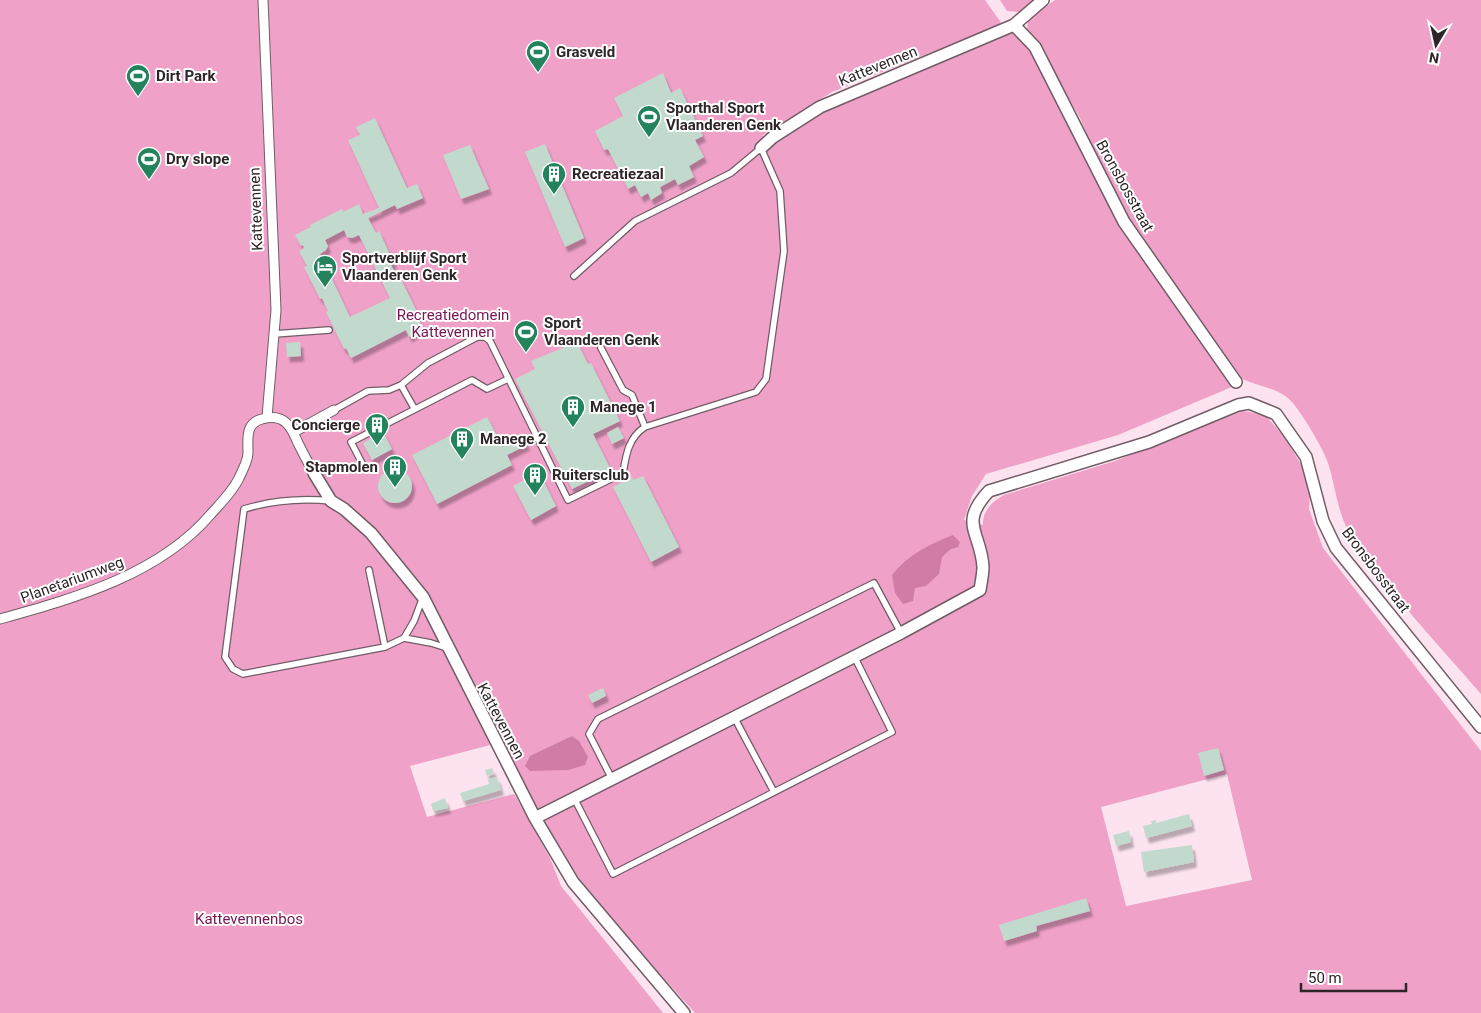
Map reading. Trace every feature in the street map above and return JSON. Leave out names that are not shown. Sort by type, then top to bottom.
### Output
[{"type":"street","name":"Kattevennen","points":[[263,0],[276,310],[268,418]]},
{"type":"street","name":"Kattevennen","points":[[761,148],[773,137],[820,107],[861,88],[929,63],[1014,25],[1043,0]]},
{"type":"street","name":"Bronsbosstraat","points":[[1014,25],[1035,47],[1124,222],[1236,382]]},
{"type":"street","name":"Bronsbosstraat","points":[[900,633],[980,590],[983,566],[972,526],[978,503],[989,491],[1148,442],[1238,405],[1249,403],[1276,414],[1306,457],[1323,521],[1336,548],[1481,727]]},
{"type":"street","points":[[268,418],[277,417],[284,420],[294,432],[334,410]]},
{"type":"street","name":"Planetariumweg","points":[[0,619],[115,582],[159,559],[189,537],[211,514],[238,480],[248,454],[247,435],[251,426],[259,420],[268,418]]},
{"type":"street","name":"Kattevennen","points":[[294,432],[314,473],[331,501],[344,508],[371,533],[422,597],[535,818],[573,882],[684,1013]]},
{"type":"street","points":[[535,818],[900,633]]},
{"type":"lane","points":[[334,410],[368,391],[389,390],[401,384],[428,362],[479,336],[484,337],[490,341],[568,500],[623,473],[626,450],[638,432],[645,427],[756,392],[766,379],[784,251],[780,191],[761,148],[732,173],[635,221],[574,276]]},
{"type":"lane","points":[[274,334],[330,330]]},
{"type":"lane","points":[[601,348],[623,390],[632,395],[645,427]]},
{"type":"lane","points":[[363,465],[351,442],[414,408],[472,380],[487,390],[508,379]]},
{"type":"lane","points":[[401,384],[414,408]]},
{"type":"lane","points":[[331,501],[301,498],[272,501],[244,509],[225,656],[233,669],[244,674],[385,646],[404,638],[431,642],[447,648]]},
{"type":"lane","points":[[369,570],[385,646]]},
{"type":"lane","points":[[612,779],[589,734],[598,719],[874,583],[900,633]]},
{"type":"lane","points":[[404,638],[414,621],[422,597]]},
{"type":"lane","points":[[574,798],[614,874],[892,732],[854,656]]},
{"type":"lane","points":[[734,717],[774,792]]},
{"type":"green space","points":[[0,0],[985,0],[1002,24],[832,92],[763,135],[768,146],[815,115],[1013,30],[1033,51],[1121,225],[1154,276],[1234,386],[1118,435],[986,474],[972,496],[964,520],[983,525],[986,511],[996,500],[1004,495],[1115,461],[1242,411],[1267,417],[1286,439],[1306,473],[1310,492],[1309,509],[1323,548],[1481,751],[1481,1013],[695,1013],[590,896],[544,823],[474,685],[463,688],[485,730],[490,745],[410,766],[427,817],[514,794],[550,858],[561,886],[663,1013],[0,1013]],"holes":[[[1227,774],[1252,880],[1126,906],[1101,807]]]},
{"type":"green space","points":[[1000,0],[1033,0],[1019,12],[1007,11]]},
{"type":"green space","points":[[1055,0],[1481,0],[1481,694],[1397,597],[1351,535],[1340,509],[1331,472],[1325,457],[1312,431],[1296,406],[1278,392],[1236,376],[1138,234],[1102,168],[1080,118],[1027,31],[1028,19]]},
{"type":"shaded area","points":[[953,535],[960,542],[958,547],[951,549],[942,557],[939,574],[926,586],[915,588],[913,601],[903,604],[895,593],[892,575],[919,551]]},
{"type":"shaded area","points":[[572,736],[579,741],[588,757],[585,765],[568,770],[530,771],[525,766],[530,756]]},
{"type":"building","name":"Sporthal Sport Vlaanderen Genk","points":[[663,73],[671,93],[680,88],[703,136],[695,140],[704,157],[689,166],[694,177],[678,185],[675,179],[660,187],[662,193],[651,200],[648,193],[641,197],[635,185],[628,189],[608,149],[604,150],[595,131],[623,116],[614,98]]},
{"type":"building","name":"Sportverblijf Sport Vlaanderen Genk","points":[[375,118],[407,188],[417,184],[423,198],[397,209],[395,205],[368,218],[376,233],[379,231],[394,263],[391,265],[398,278],[400,277],[421,324],[414,328],[416,333],[409,337],[406,330],[351,358],[346,348],[344,349],[326,312],[328,311],[322,298],[320,299],[304,267],[307,266],[299,251],[304,248],[295,235],[342,209],[343,212],[359,204],[363,214],[379,208],[348,140],[360,135],[356,127]],"holes":[[[344,230],[347,237],[352,238],[359,235],[390,298],[350,317],[320,254],[328,246],[325,240]]]},
{"type":"building","name":"Recreatiezaal","points":[[545,144],[584,238],[565,247],[525,152]]},
{"type":"building","points":[[470,145],[489,189],[461,199],[443,155]]},
{"type":"building","points":[[300,342],[301,356],[287,357],[286,343]]},
{"type":"building","name":"Manege 1","points":[[577,342],[588,364],[591,363],[620,421],[593,434],[611,470],[572,489],[515,379],[535,369],[531,361]]},
{"type":"building","name":"Manege 2","points":[[487,417],[503,447],[523,436],[527,445],[507,455],[512,465],[437,504],[412,455]]},
{"type":"building","points":[[618,427],[624,438],[612,444],[607,433]]},
{"type":"building","name":"Concierge","points":[[383,432],[392,449],[372,460],[363,443]]},
{"type":"building","name":"Stapmolen","points":[[395,469],[407,474],[412,486],[407,498],[395,503],[383,498],[378,486],[383,474]]},
{"type":"building","name":"Ruitersclub","points":[[539,472],[556,506],[531,520],[513,486]]},
{"type":"building","points":[[643,476],[679,547],[651,562],[613,487],[632,477],[633,480]]},
{"type":"building","points":[[603,688],[606,696],[592,703],[588,695]]},
{"type":"building","points":[[1218,748],[1224,770],[1204,776],[1198,753]]},
{"type":"building","points":[[492,768],[494,773],[487,776],[485,770]]},
{"type":"building","points":[[497,777],[501,790],[463,801],[460,793],[489,784],[488,779]]},
{"type":"building","points":[[445,798],[448,808],[433,811],[431,804]]},
{"type":"building","points":[[1189,814],[1192,826],[1146,838],[1143,826],[1152,824],[1151,821],[1156,820],[1156,823]]},
{"type":"building","points":[[1129,831],[1131,842],[1116,846],[1113,835]]},
{"type":"building","points":[[1192,845],[1194,862],[1144,872],[1141,852]]},
{"type":"building","points":[[1086,898],[1090,911],[1036,926],[1037,931],[1004,941],[999,925]]},
{"type":"place","name":"Grasveld","points":[[538,73]]},
{"type":"place","name":"Dirt Park","points":[[138,97]]},
{"type":"place","name":"Sporthal Sport Vlaanderen Genk","points":[[649,138]]},
{"type":"place","name":"Dry slope","points":[[149,180]]},
{"type":"place","name":"Recreatiezaal","points":[[554,195]]},
{"type":"place","name":"Sportverblijf Sport Vlaanderen Genk","points":[[325,288]]},
{"type":"place","name":"Sport Vlaanderen Genk","points":[[526,353]]},
{"type":"place","name":"Manege 1","points":[[573,428]]},
{"type":"place","name":"Concierge","points":[[377,446]]},
{"type":"place","name":"Manege 2","points":[[462,460]]},
{"type":"place","name":"Stapmolen","points":[[395,488]]},
{"type":"place","name":"Ruitersclub","points":[[535,496]]},
{"type":"park label","name":"Recreatiedomein Kattevennen","points":[[453,324]]},
{"type":"park label","name":"Kattevennenbos","points":[[249,919]]}]
